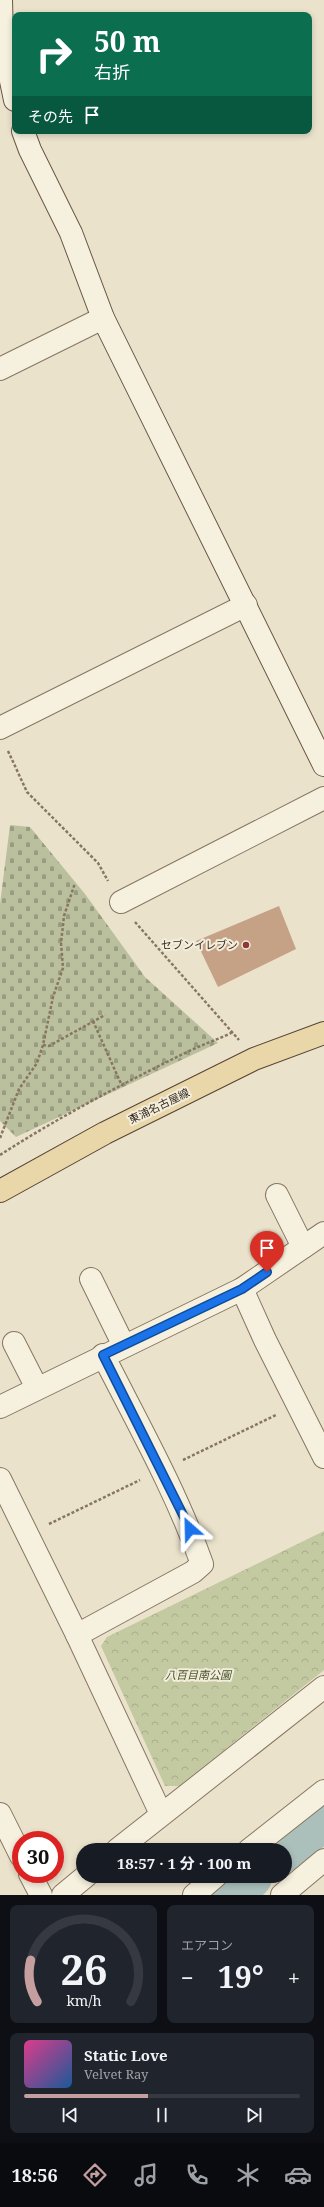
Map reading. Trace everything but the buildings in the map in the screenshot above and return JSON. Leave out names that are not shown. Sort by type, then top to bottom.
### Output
[{"type":"main road","name":"東浦名古屋線","points":[[0,1191],[105,1134],[254,1059],[324,1033]]},
{"type":"street","points":[[1,0],[3,60],[12,90]]},
{"type":"street","points":[[24,134],[30,150],[71,233],[103,318],[324,764]]},
{"type":"street","points":[[0,369],[103,318]]},
{"type":"street","points":[[0,728],[246,605]]},
{"type":"street","points":[[121,902],[324,798]]},
{"type":"street","points":[[277,1195],[303,1247]]},
{"type":"street","points":[[0,1407],[103,1355],[242,1289],[324,1233]]},
{"type":"street","points":[[91,1279],[124,1346]]},
{"type":"street","points":[[242,1289],[265,1340],[324,1457]]},
{"type":"street","points":[[14,1343],[37,1388]]},
{"type":"street","points":[[77,1635],[193,1572],[202,1564],[190,1529],[162,1470],[103,1355]]},
{"type":"street","points":[[0,1479],[77,1635],[161,1814]]},
{"type":"street","points":[[126,1843],[324,1687]]},
{"type":"street","points":[[258,1843],[324,1792]]},
{"type":"street","points":[[0,1814],[12,1838]]},
{"type":"street","points":[[282,1895],[324,1860]]},
{"type":"street","points":[[35,1883],[41,1895]]},
{"type":"street","points":[[63,1895],[78,1883]]},
{"type":"street","points":[[194,1895],[208,1883]]},
{"type":"path","points":[[0,1138],[19,1089],[37,1063],[43,1045],[52,997],[63,968],[61,943],[64,916],[75,883]]},
{"type":"path","points":[[43,1045],[49,1046],[105,1015]]},
{"type":"path","points":[[93,1021],[122,1086]]},
{"type":"path","points":[[0,1155],[42,1129],[186,1052],[233,1032]]},
{"type":"green space","points":[[10,825],[30,827],[85,894],[145,977],[218,1043],[16,1137],[0,1121],[0,904]]},
{"type":"green space","name":"八百目南公園","points":[[324,1531],[324,1670],[179,1786],[165,1786],[101,1646],[107,1637]]},
{"type":"waterway","points":[[290,1843],[324,1817]]},
{"type":"waterway","points":[[227,1895],[241,1883]]},
{"type":"place","name":"セブンイレブン","points":[[246,945]]},
{"type":"route","points":[[190,1529],[162,1470],[103,1355],[242,1289],[267,1272]]}]
